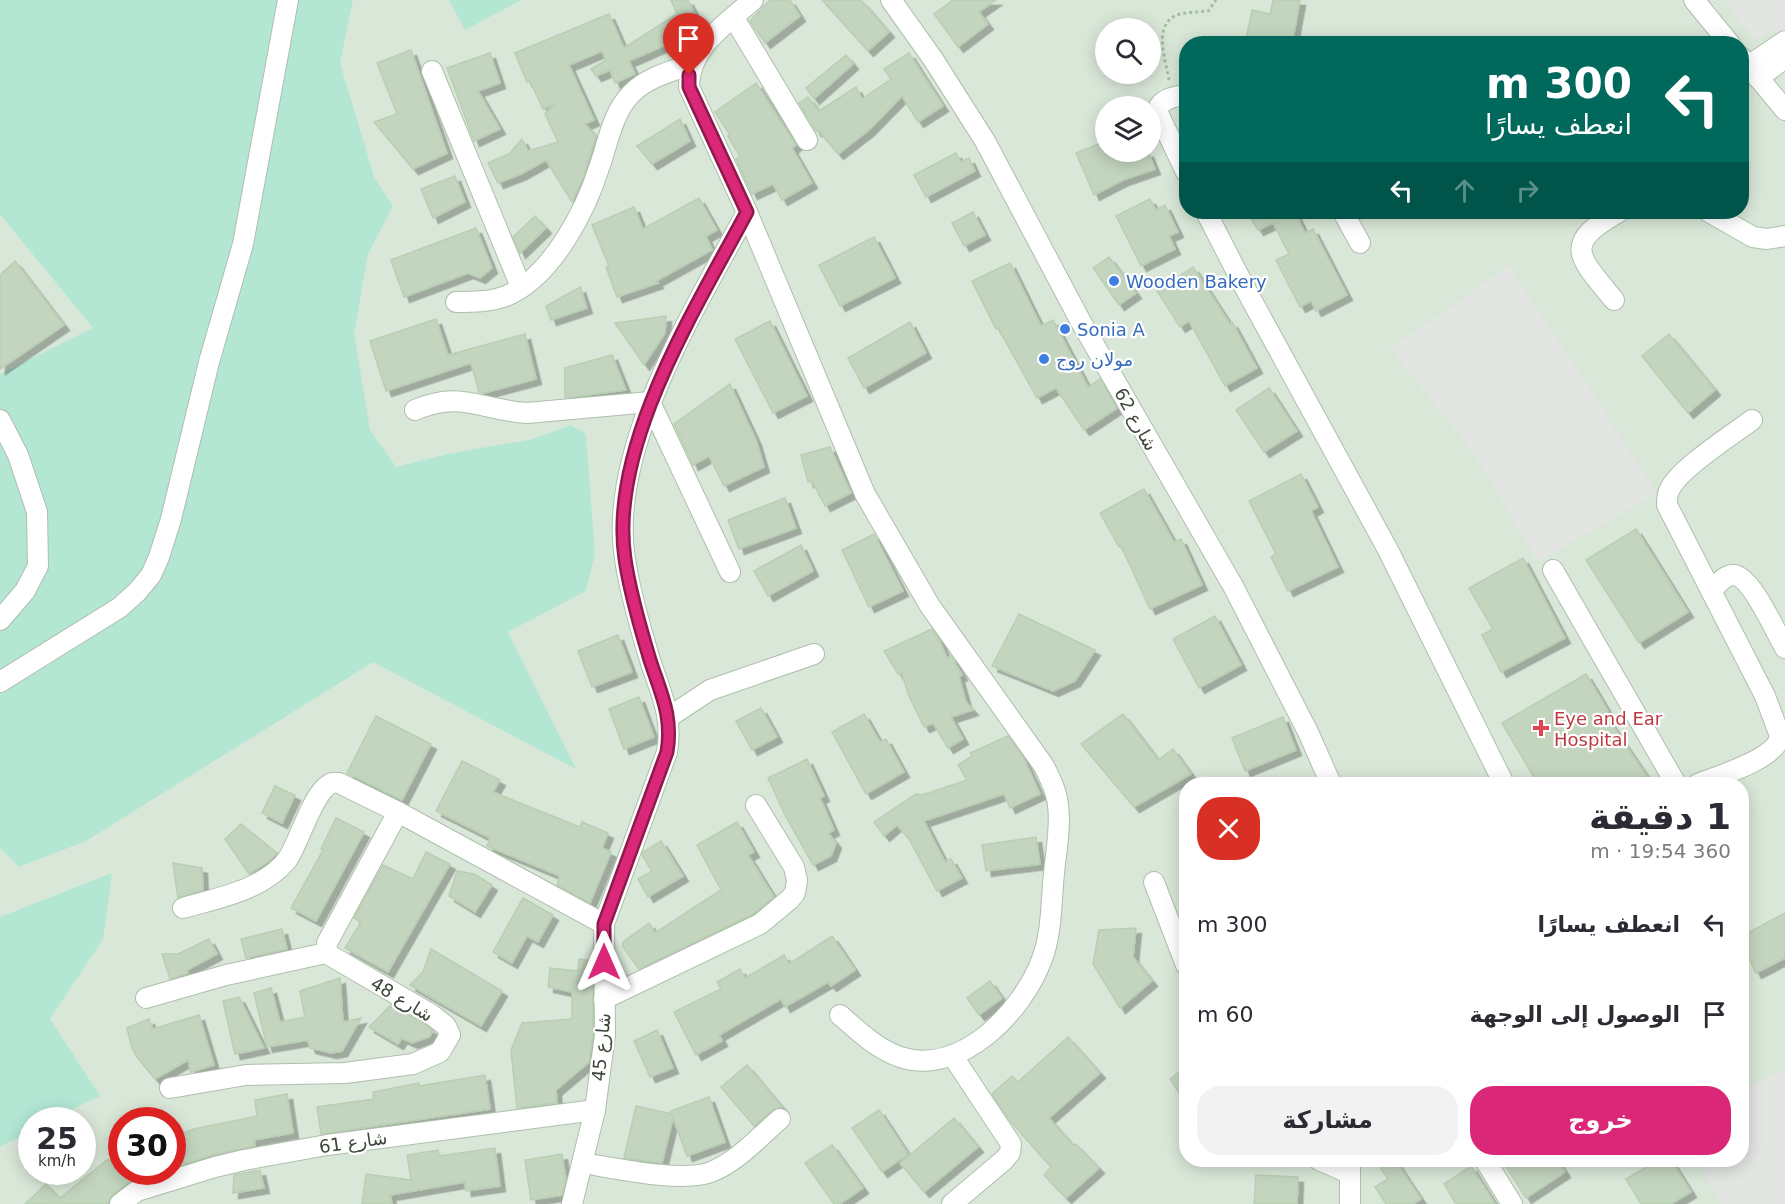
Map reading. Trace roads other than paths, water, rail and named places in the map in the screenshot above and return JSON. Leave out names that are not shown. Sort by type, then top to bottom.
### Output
[{"type":"street","points":[[0,682],[119,608],[151,575],[159,557],[171,519],[209,362],[243,244],[288,0]]},
{"type":"street","points":[[753,0],[709,39],[700,50],[692,64],[689,87],[747,212],[865,494],[930,606],[1044,766],[1059,805],[1048,938],[1042,959],[1020,1001],[996,1028],[979,1042],[952,1055],[927,1060],[901,1058],[863,1035],[840,1015]]},
{"type":"street","name":"شارع 62","points":[[891,0],[933,59],[985,141],[1081,322],[1233,586],[1308,732],[1328,777]]},
{"type":"street","points":[[1694,0],[1723,36]]},
{"type":"street","points":[[734,18],[807,140]]},
{"type":"street","points":[[1749,67],[1785,41]]},
{"type":"street","points":[[1749,67],[1785,58]]},
{"type":"street","points":[[456,302],[493,300],[521,287],[538,273],[566,242],[597,175],[618,113],[630,95],[646,81],[692,64]]},
{"type":"street","points":[[1749,67],[1785,111]]},
{"type":"street","points":[[432,71],[521,287]]},
{"type":"street","points":[[1179,96],[1159,104],[1156,111],[1179,158]]},
{"type":"street","name":"شارع 45","points":[[572,1204],[595,1110],[605,1035],[604,924],[667,752],[670,735],[669,717],[650,658],[624,557],[623,508],[628,477],[650,402],[691,317],[747,212]]},
{"type":"street","points":[[1210,219],[1388,550],[1501,777]]},
{"type":"street","points":[[1347,219],[1360,243]]},
{"type":"street","points":[[1607,219],[1593,229],[1580,248],[1582,257],[1592,273],[1614,300]]},
{"type":"street","points":[[1721,219],[1753,237],[1767,239],[1785,236]]},
{"type":"street","points":[[415,410],[443,401],[462,400],[509,412],[527,413],[650,402],[730,572]]},
{"type":"street","points":[[0,420],[18,455],[37,512],[38,566],[25,591],[0,620]]},
{"type":"street","points":[[1715,777],[1761,758],[1776,747],[1780,736],[1765,696],[1667,505],[1668,492],[1685,471],[1752,420]]},
{"type":"street","points":[[1553,570],[1672,777]]},
{"type":"street","points":[[1711,591],[1726,577],[1734,575],[1741,578],[1757,597],[1785,648]]},
{"type":"street","points":[[669,717],[710,690],[814,654]]},
{"type":"street","points":[[183,908],[222,897],[273,874],[288,858],[320,794],[330,784],[339,783],[398,812],[604,924]]},
{"type":"street","points":[[604,999],[760,924],[795,893],[797,880],[794,867],[756,805]]},
{"type":"street","points":[[146,998],[226,975],[326,953],[327,943],[398,812]]},
{"type":"street","points":[[1154,882],[1179,947]]},
{"type":"street","name":"شارع 48","points":[[170,1088],[246,1075],[345,1073],[413,1064],[440,1052],[450,1035],[446,1026],[432,1014],[326,953]]},
{"type":"street","points":[[952,1055],[1011,1144],[1010,1153],[1004,1160],[952,1204]]},
{"type":"street","name":"شارع 61","points":[[120,1204],[136,1191],[244,1160],[327,1145],[595,1110]]},
{"type":"street","points":[[583,1163],[688,1176],[710,1172],[744,1150],[780,1119]]},
{"type":"street","points":[[1350,1167],[1350,1204]]},
{"type":"street","points":[[1489,1167],[1512,1204]]},
{"type":"place","name":"Wooden Bakery","points":[[1114,281]]},
{"type":"place","name":"Sonia A","points":[[1065,329]]},
{"type":"place","name":"مولان روج","points":[[1044,359]]},
{"type":"place","name":"Eye and Ear Hospital","points":[[1541,728]]}]
